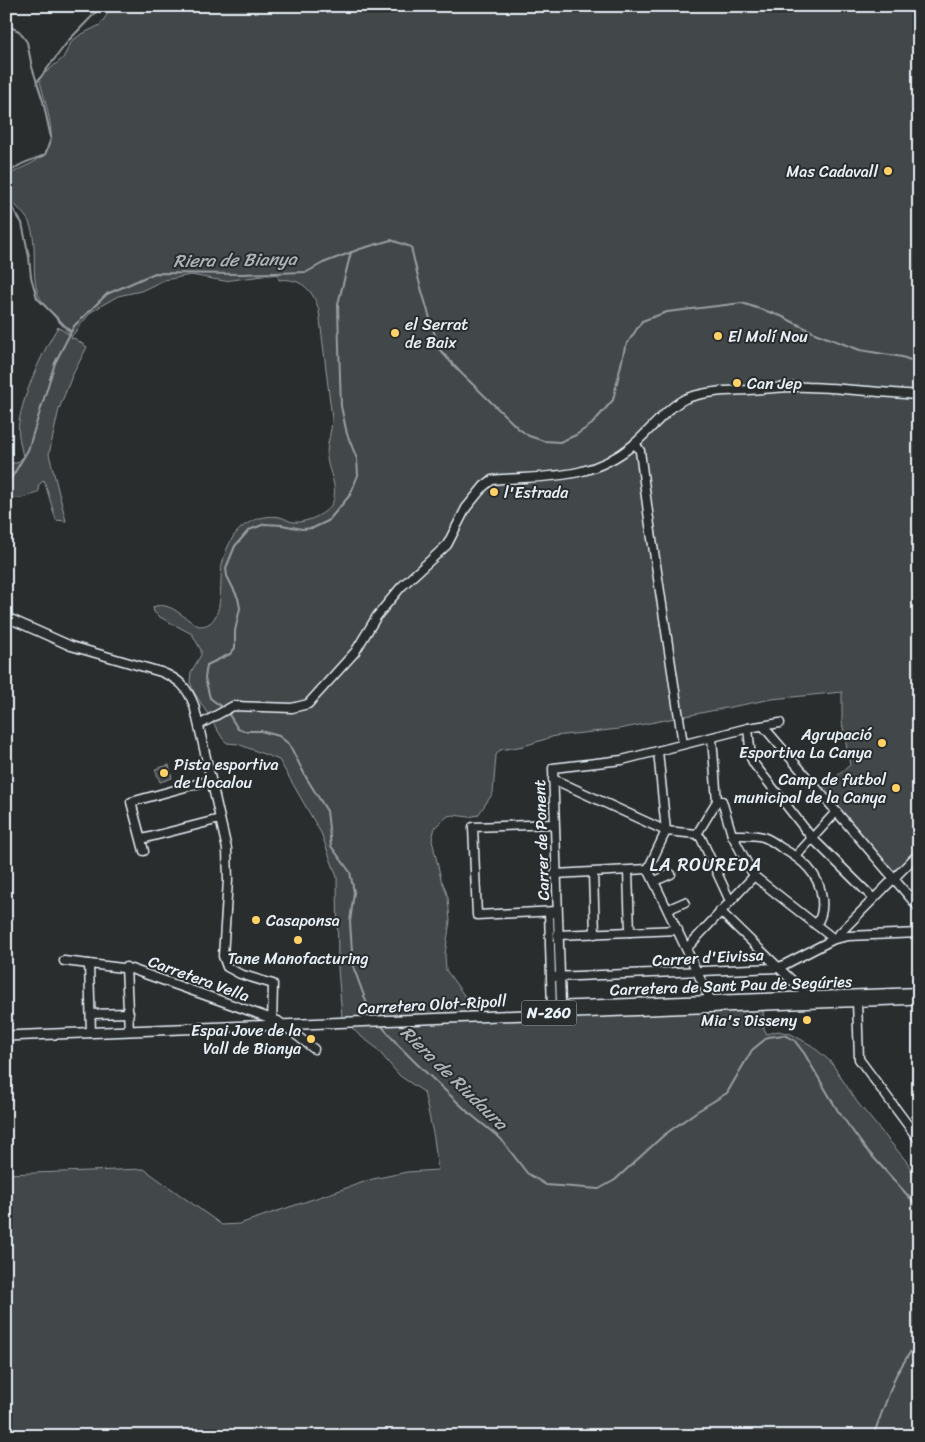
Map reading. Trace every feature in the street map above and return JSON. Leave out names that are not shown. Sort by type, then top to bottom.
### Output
[{"type":"main road","name":"Carretera Olot-Ripoll","points":[[6,1036],[271,1022],[284,1026],[402,1020],[554,1006],[919,999]]},
{"type":"street","points":[[199,725],[233,706],[292,708],[308,704],[355,652],[377,616],[401,587],[447,545],[466,508],[484,486],[492,480],[528,479],[580,472],[602,466],[619,456],[687,398],[724,391],[774,387],[810,387],[919,395]]},
{"type":"street","points":[[635,443],[640,451],[683,744]]},
{"type":"street","points":[[6,617],[71,646],[144,665],[174,677],[186,687],[191,696],[202,736],[227,849],[228,872],[223,956],[226,967],[240,974],[273,984],[271,1022]]},
{"type":"street","points":[[648,869],[666,831],[658,752],[748,728],[780,723]]},
{"type":"street","points":[[763,726],[892,879],[919,908]]},
{"type":"street","points":[[748,728],[751,758],[754,764],[812,838],[873,898]]},
{"type":"street","points":[[697,834],[717,801],[712,738]]},
{"type":"street","name":"Carrer de Ponent","points":[[556,977],[553,912],[555,874],[552,768],[622,760],[658,752]]},
{"type":"street","points":[[553,779],[666,831],[697,834],[701,838],[730,901]]},
{"type":"street","points":[[144,851],[131,802],[211,780]]},
{"type":"street","points":[[717,801],[722,801],[724,805],[732,835],[754,876],[834,939],[919,853]]},
{"type":"street","points":[[796,856],[836,812]]},
{"type":"street","points":[[142,840],[220,819]]},
{"type":"street","points":[[553,824],[473,828],[477,915],[553,912]]},
{"type":"street","points":[[732,835],[756,835],[766,838],[796,856],[810,869],[819,881],[823,906],[820,919],[816,925]]},
{"type":"street","points":[[555,874],[648,869]]},
{"type":"street","points":[[648,869],[669,909],[710,999]]},
{"type":"street","points":[[628,871],[630,932]]},
{"type":"street","points":[[592,873],[594,934]]},
{"type":"street","points":[[655,881],[671,874]]},
{"type":"street","points":[[687,948],[754,876]]},
{"type":"street","points":[[669,909],[685,902]]},
{"type":"street","points":[[720,911],[807,995]]},
{"type":"street","name":"Carrer de Ponent","points":[[553,912],[558,935],[554,1006]]},
{"type":"street","points":[[558,935],[678,930]]},
{"type":"street","name":"Carrer d'Eivissa","points":[[556,977],[778,968],[834,939],[848,936],[919,933]]},
{"type":"street","name":"Carretera Vella","points":[[64,961],[126,967],[271,1022]]},
{"type":"street","points":[[89,964],[91,1033]]},
{"type":"street","points":[[126,967],[129,1031]]},
{"type":"street","name":"Carretera de Sant Pau de Segúries","points":[[554,1006],[919,992]]},
{"type":"street","points":[[857,1001],[859,1059],[919,1140]]},
{"type":"street","points":[[91,1014],[129,1013]]},
{"type":"street","points":[[284,1026],[314,1049]]},
{"type":"shaded area","points":[[113,6],[919,6],[919,852],[889,875],[823,788],[850,765],[842,722],[842,692],[772,699],[619,729],[555,736],[524,746],[500,750],[496,755],[493,793],[478,815],[469,817],[448,816],[435,827],[432,840],[441,879],[448,898],[450,921],[445,954],[446,970],[471,1005],[474,1014],[474,1012],[701,1002],[763,1008],[764,1029],[767,1034],[778,1031],[791,1034],[811,1045],[831,1062],[857,1102],[907,1162],[919,1185],[919,1436],[6,1436],[6,1174],[144,1169],[222,1225],[239,1224],[373,1179],[407,1172],[438,1170],[434,1138],[424,1092],[400,1076],[375,1047],[358,1034],[342,1017],[338,969],[337,877],[321,833],[279,760],[238,744],[227,743],[223,739],[194,692],[190,682],[191,672],[201,655],[201,650],[192,634],[158,616],[154,612],[153,607],[166,606],[199,626],[208,624],[214,619],[220,603],[221,573],[225,554],[229,543],[242,527],[254,520],[274,516],[292,522],[306,521],[319,516],[332,503],[335,492],[327,453],[332,419],[319,311],[314,297],[300,283],[279,280],[278,274],[224,281],[191,275],[164,280],[141,291],[118,296],[91,312],[71,337],[87,347],[72,376],[59,409],[49,454],[66,521],[56,520],[44,480],[38,486],[39,491],[31,495],[6,498],[6,463],[17,463],[23,457],[19,422],[34,373],[58,327],[71,336],[38,294],[32,231],[26,217],[9,198],[6,187],[7,181],[16,171],[41,157],[50,145],[50,122],[39,78],[63,58],[72,41],[100,25]]},
{"type":"shaded area","name":"Pista esportiva de Llocalou","points":[[169,765],[172,778],[160,782],[155,769]]},
{"type":"waterway","points":[[37,82],[69,40],[102,6]]},
{"type":"waterway","points":[[6,25],[19,31],[27,42],[51,138],[45,155],[17,167],[6,180]]},
{"type":"waterway","points":[[6,198],[22,223],[31,277],[37,298],[71,332]]},
{"type":"waterway","name":"Riera de Bianya","points":[[6,480],[12,477],[28,450],[55,363],[74,326],[107,294],[155,273],[241,274],[307,272],[323,263],[391,240],[411,247],[439,349],[519,429],[529,436],[544,441],[560,442],[576,435],[592,424],[613,400],[625,347],[642,321],[667,312],[742,303],[781,316],[817,334],[860,350],[902,357],[919,363]]},
{"type":"waterway","name":"Riera de Riudaura","points":[[223,708],[210,698],[205,678],[207,665],[230,654],[235,648],[235,631],[240,608],[238,598],[227,576],[226,568],[235,546],[249,530],[265,524],[302,529],[313,528],[328,521],[350,495],[358,475],[357,459],[347,434],[341,406],[339,347],[338,304],[351,252]]},
{"type":"waterway","name":"Riera de Riudaura","points":[[228,713],[238,729],[261,731],[279,736],[289,744],[307,779],[327,811],[331,846],[350,872],[354,892],[350,922],[353,966],[370,1012],[374,1017]]},
{"type":"waterway","name":"Riera de Riudaura","points":[[381,1025],[416,1063],[469,1113],[501,1139],[527,1173],[546,1185],[599,1189],[615,1180],[664,1135],[727,1093],[752,1050],[768,1037],[784,1035],[794,1040],[804,1053],[838,1111],[865,1148],[919,1208]]},
{"type":"waterway","name":"Riera de Riudaura","points":[[873,1436],[896,1375],[914,1346],[919,1345]]},
{"type":"place","name":"Mas Cadavall","points":[[888,171]]},
{"type":"place","name":"el Serrat de Baix","points":[[395,333]]},
{"type":"place","name":"El Molí Nou","points":[[718,336]]},
{"type":"place","name":"Can Jep","points":[[737,383]]},
{"type":"place","name":"l'Estrada","points":[[494,492]]},
{"type":"place","name":"Agrupació Esportiva La Canya","points":[[882,743]]},
{"type":"place","name":"Pista esportiva de Llocalou","points":[[164,773]]},
{"type":"place","name":"Camp de futbol municipal de la Canya","points":[[896,788]]},
{"type":"place","name":"Casaponsa","points":[[256,920]]},
{"type":"place","name":"Tane Manofacturing","points":[[298,940]]},
{"type":"place","name":"Mia's Disseny","points":[[807,1020]]},
{"type":"place","name":"Espai Jove de la Vall de Bianya","points":[[311,1039]]},
{"type":"district","name":"LA ROUREDA","points":[[706,865]]}]
